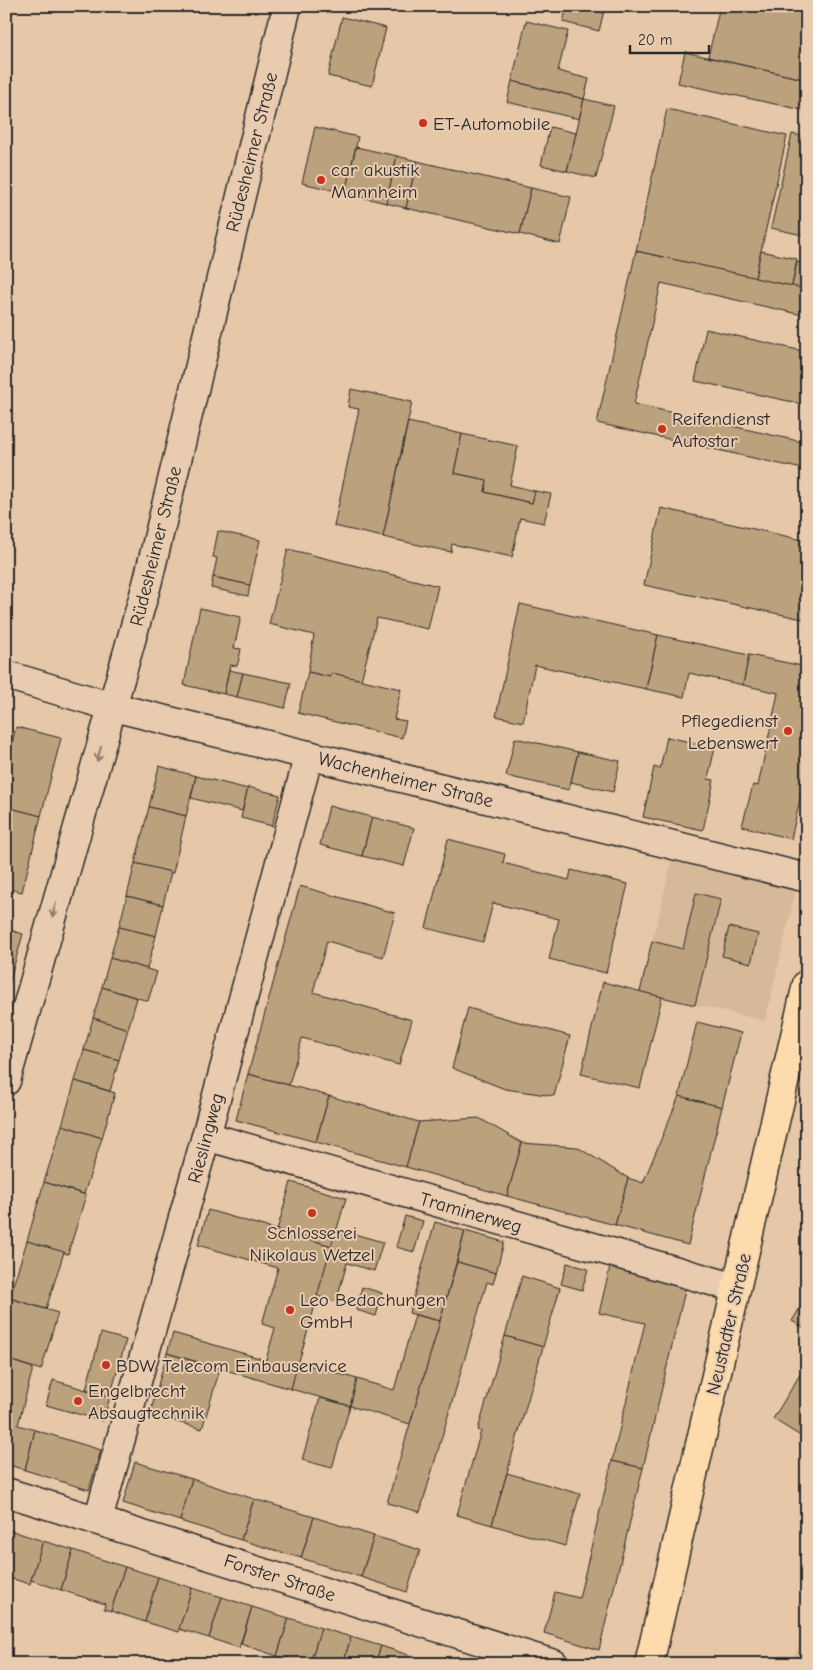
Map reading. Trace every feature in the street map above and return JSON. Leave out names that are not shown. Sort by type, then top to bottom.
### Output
[{"type":"main road","name":"Neustadter Straße","points":[[649,1664],[807,984]]},
{"type":"street","name":"Rüdesheimer Straße","points":[[6,1081],[147,584],[287,6]]},
{"type":"street","name":"Wachenheimer Straße","points":[[6,675],[113,707],[807,878]]},
{"type":"street","name":"Rieslingweg","points":[[98,1520],[206,1136],[309,755]]},
{"type":"street","name":"Traminerweg","points":[[206,1136],[736,1288]]},
{"type":"street","name":"Forster Straße","points":[[6,1492],[554,1664]]},
{"type":"shaded area","points":[[672,860],[796,890],[765,1021],[640,991]]},
{"type":"shaded area","points":[[807,1633],[807,1664],[789,1664]]},
{"type":"building","points":[[567,6],[605,6],[599,31],[563,22]]},
{"type":"building","points":[[720,6],[807,6],[807,80],[708,57]]},
{"type":"building","points":[[342,17],[386,28],[372,86],[328,76]]},
{"type":"building","points":[[526,21],[568,31],[558,71],[589,79],[584,99],[512,81]]},
{"type":"building","points":[[685,52],[807,80],[807,111],[678,83]]},
{"type":"building","points":[[512,81],[584,99],[579,119],[507,102]]},
{"type":"building","points":[[584,99],[614,106],[596,178],[567,171]]},
{"type":"building","points":[[667,109],[787,136],[755,278],[636,251]]},
{"type":"building","points":[[315,127],[358,137],[345,193],[302,183]]},
{"type":"building","points":[[550,127],[576,133],[567,171],[541,165]]},
{"type":"building","points":[[792,134],[807,137],[807,236],[771,228]]},
{"type":"building","points":[[356,147],[397,156],[386,203],[345,193]]},
{"type":"building","points":[[397,156],[417,161],[406,208],[386,203]]},
{"type":"building","points":[[417,161],[531,188],[520,234],[406,208]]},
{"type":"building","points":[[531,188],[571,197],[560,244],[520,234]]},
{"type":"building","points":[[636,251],[807,289],[807,316],[661,283],[634,404],[807,443],[807,470],[597,423]]},
{"type":"building","points":[[761,251],[797,259],[792,286],[755,278]]},
{"type":"building","points":[[797,262],[807,265],[807,289],[792,286]]},
{"type":"building","points":[[706,329],[807,352],[807,405],[695,381]]},
{"type":"building","points":[[351,389],[412,402],[383,537],[334,526],[359,409],[348,407]]},
{"type":"building","points":[[408,422],[462,434],[454,473],[487,480],[485,492],[532,503],[535,491],[551,494],[544,523],[520,518],[512,557],[452,544],[451,552],[383,537]]},
{"type":"building","points":[[462,434],[518,446],[510,485],[535,491],[532,503],[485,492],[487,480],[454,473]]},
{"type":"building","points":[[661,508],[807,541],[807,620],[644,585]]},
{"type":"building","points":[[218,531],[260,540],[250,585],[213,577],[217,558],[213,557]]},
{"type":"building","points":[[288,549],[438,586],[428,629],[377,618],[361,680],[332,673],[330,677],[308,672],[314,635],[269,624]]},
{"type":"building","points":[[213,577],[250,585],[248,596],[211,588]]},
{"type":"building","points":[[520,604],[658,635],[646,689],[535,665],[523,722],[496,716]]},
{"type":"building","points":[[200,608],[241,617],[234,648],[241,649],[239,659],[237,666],[230,665],[224,694],[184,685]]},
{"type":"building","points":[[658,635],[749,655],[743,685],[689,673],[684,697],[646,689]]},
{"type":"building","name":"Pflegedienst Lebenswert","points":[[749,655],[807,667],[807,769],[791,839],[742,826],[753,785],[758,786],[778,693],[743,685]]},
{"type":"building","points":[[229,670],[243,673],[237,697],[224,694]]},
{"type":"building","points":[[308,672],[330,677],[332,673],[401,689],[394,719],[406,721],[402,738],[298,713]]},
{"type":"building","points":[[243,673],[291,683],[285,708],[237,697]]},
{"type":"building","points":[[16,727],[61,738],[41,816],[6,807],[6,754],[9,754]]},
{"type":"building","points":[[667,737],[715,747],[708,779],[714,780],[703,830],[643,817],[654,767],[660,769]]},
{"type":"building","points":[[515,738],[578,752],[569,790],[506,776]]},
{"type":"building","points":[[578,752],[620,761],[613,792],[571,782]]},
{"type":"building","points":[[159,766],[196,776],[186,816],[149,807]]},
{"type":"building","points":[[196,776],[248,789],[242,811],[191,798]]},
{"type":"building","points":[[248,787],[280,795],[272,826],[241,818]]},
{"type":"building","points":[[329,806],[372,817],[362,856],[320,845]]},
{"type":"building","points":[[6,807],[41,816],[22,892],[6,888]]},
{"type":"building","points":[[149,807],[186,816],[173,873],[135,863]]},
{"type":"building","points":[[372,817],[414,828],[404,866],[362,856]]},
{"type":"building","points":[[448,839],[505,854],[503,863],[569,880],[571,870],[628,884],[606,973],[549,959],[559,919],[493,903],[483,942],[426,928]]},
{"type":"building","points":[[135,863],[171,872],[163,905],[127,896]]},
{"type":"building","points":[[300,886],[395,913],[383,957],[327,941],[313,992],[412,1020],[399,1065],[302,1038],[289,1085],[248,1074]]},
{"type":"building","points":[[696,893],[721,899],[695,1005],[640,992],[652,941],[683,949]]},
{"type":"building","points":[[127,896],[163,905],[156,936],[119,927]]},
{"type":"building","points":[[119,927],[156,936],[147,969],[110,958]]},
{"type":"building","points":[[729,927],[758,934],[751,963],[722,956]]},
{"type":"building","points":[[6,929],[23,934],[9,983],[6,982]]},
{"type":"building","points":[[110,958],[157,972],[148,1001],[102,987]]},
{"type":"building","points":[[603,982],[662,997],[640,1088],[581,1074]]},
{"type":"building","points":[[102,987],[137,998],[128,1029],[93,1018]]},
{"type":"building","points":[[468,1008],[570,1036],[554,1096],[505,1089],[452,1068]]},
{"type":"building","points":[[93,1018],[128,1029],[119,1060],[84,1050]]},
{"type":"building","points":[[697,1022],[741,1033],[722,1107],[679,1096]]},
{"type":"building","points":[[84,1050],[119,1060],[110,1091],[75,1081]]},
{"type":"building","points":[[248,1074],[329,1096],[316,1142],[236,1120]]},
{"type":"building","points":[[75,1081],[115,1093],[102,1138],[62,1125]]},
{"type":"building","points":[[329,1096],[419,1122],[406,1167],[316,1142]]},
{"type":"building","points":[[679,1096],[722,1107],[688,1245],[615,1225],[628,1178],[643,1183]]},
{"type":"building","points":[[479,1118],[522,1143],[507,1196],[406,1167],[419,1122]]},
{"type":"building","points":[[62,1125],[102,1138],[84,1194],[44,1182]]},
{"type":"building","points":[[522,1143],[577,1147],[628,1178],[615,1225],[507,1196]]},
{"type":"building","points":[[44,1182],[86,1195],[68,1254],[27,1241]]},
{"type":"building","name":"Schlosserei Nikolaus Wetzel","points":[[291,1182],[346,1198],[332,1246],[277,1230]]},
{"type":"building","name":"Leo Bedachungen GmbH","points":[[208,1210],[332,1246],[291,1389],[167,1353],[173,1333],[266,1360],[275,1328],[262,1324],[278,1268],[198,1245]]},
{"type":"building","points":[[405,1216],[423,1221],[414,1252],[396,1247]]},
{"type":"building","points":[[435,1222],[465,1231],[440,1321],[409,1313]]},
{"type":"building","points":[[336,1229],[383,1242],[374,1271],[347,1263],[336,1302],[317,1296]]},
{"type":"building","points":[[465,1231],[504,1242],[496,1273],[457,1262]]},
{"type":"building","points":[[27,1241],[64,1252],[46,1309],[9,1298]]},
{"type":"building","points":[[457,1262],[496,1273],[493,1284],[487,1282],[420,1512],[387,1503]]},
{"type":"building","points":[[567,1263],[588,1269],[582,1290],[561,1284]]},
{"type":"building","points":[[610,1267],[686,1286],[643,1468],[612,1461],[645,1323],[599,1313]]},
{"type":"building","points":[[522,1276],[560,1288],[543,1347],[505,1336]]},
{"type":"building","points":[[362,1287],[382,1293],[376,1316],[356,1310]]},
{"type":"building","points":[[807,1296],[807,1330],[792,1321]]},
{"type":"building","points":[[9,1298],[58,1313],[41,1370],[6,1359],[6,1307]]},
{"type":"building","points":[[415,1315],[440,1321],[410,1424],[350,1406],[357,1379],[394,1390]]},
{"type":"building","name":"BDW Telecom Einbauservice","points":[[101,1333],[126,1340],[110,1397],[86,1389]]},
{"type":"building","points":[[505,1336],[543,1347],[492,1525],[457,1515],[481,1431],[478,1430]]},
{"type":"building","points":[[167,1353],[220,1369],[202,1429],[150,1414]]},
{"type":"building","points":[[6,1359],[33,1368],[18,1425],[35,1430],[25,1470],[6,1464]]},
{"type":"building","points":[[298,1362],[357,1379],[350,1406],[291,1389]]},
{"type":"building","points":[[807,1363],[807,1440],[773,1419]]},
{"type":"building","name":"Engelbrecht Absaugtechnik","points":[[53,1380],[110,1397],[103,1421],[46,1405]]},
{"type":"building","points":[[320,1398],[350,1406],[332,1468],[302,1460]]},
{"type":"building","points":[[35,1430],[101,1450],[89,1490],[25,1470]]},
{"type":"building","points":[[612,1461],[643,1468],[599,1650],[544,1633],[555,1592],[579,1598]]},
{"type":"building","points":[[135,1462],[192,1479],[180,1521],[123,1503]]},
{"type":"building","points":[[507,1473],[580,1494],[565,1546],[492,1525]]},
{"type":"building","points":[[192,1479],[254,1499],[241,1540],[180,1521]]},
{"type":"building","points":[[254,1499],[314,1517],[301,1558],[241,1540]]},
{"type":"building","points":[[314,1517],[374,1536],[361,1577],[301,1558]]},
{"type":"building","points":[[6,1529],[43,1541],[30,1584],[6,1577]]},
{"type":"building","points":[[374,1536],[420,1550],[407,1592],[361,1577]]},
{"type":"building","points":[[43,1541],[73,1550],[61,1590],[31,1580]]},
{"type":"building","points":[[73,1550],[125,1567],[111,1611],[104,1609],[105,1604],[61,1590]]},
{"type":"building","points":[[125,1567],[158,1577],[145,1622],[111,1611]]},
{"type":"building","points":[[158,1577],[192,1588],[179,1632],[145,1622]]},
{"type":"building","points":[[192,1588],[222,1597],[209,1638],[179,1629]]},
{"type":"building","points":[[222,1597],[252,1607],[239,1648],[209,1638]]},
{"type":"building","points":[[252,1607],[289,1618],[277,1656],[241,1644]]},
{"type":"building","points":[[289,1618],[321,1628],[310,1664],[277,1656]]},
{"type":"building","points":[[321,1628],[351,1637],[343,1664],[310,1664]]},
{"type":"building","points":[[351,1637],[381,1646],[375,1664],[343,1664]]},
{"type":"building","points":[[381,1646],[424,1660],[423,1664],[375,1664]]},
{"type":"place","name":"ET-Automobile","points":[[423,123]]},
{"type":"place","name":"car akustik Mannheim","points":[[321,180]]},
{"type":"place","name":"Reifendienst Autostar","points":[[662,429]]},
{"type":"place","name":"Pflegedienst Lebenswert","points":[[788,731]]},
{"type":"place","name":"Schlosserei Nikolaus Wetzel","points":[[312,1213]]},
{"type":"place","name":"Leo Bedachungen GmbH","points":[[290,1310]]},
{"type":"place","name":"BDW Telecom Einbauservice","points":[[106,1365]]},
{"type":"place","name":"Engelbrecht Absaugtechnik","points":[[78,1401]]}]
